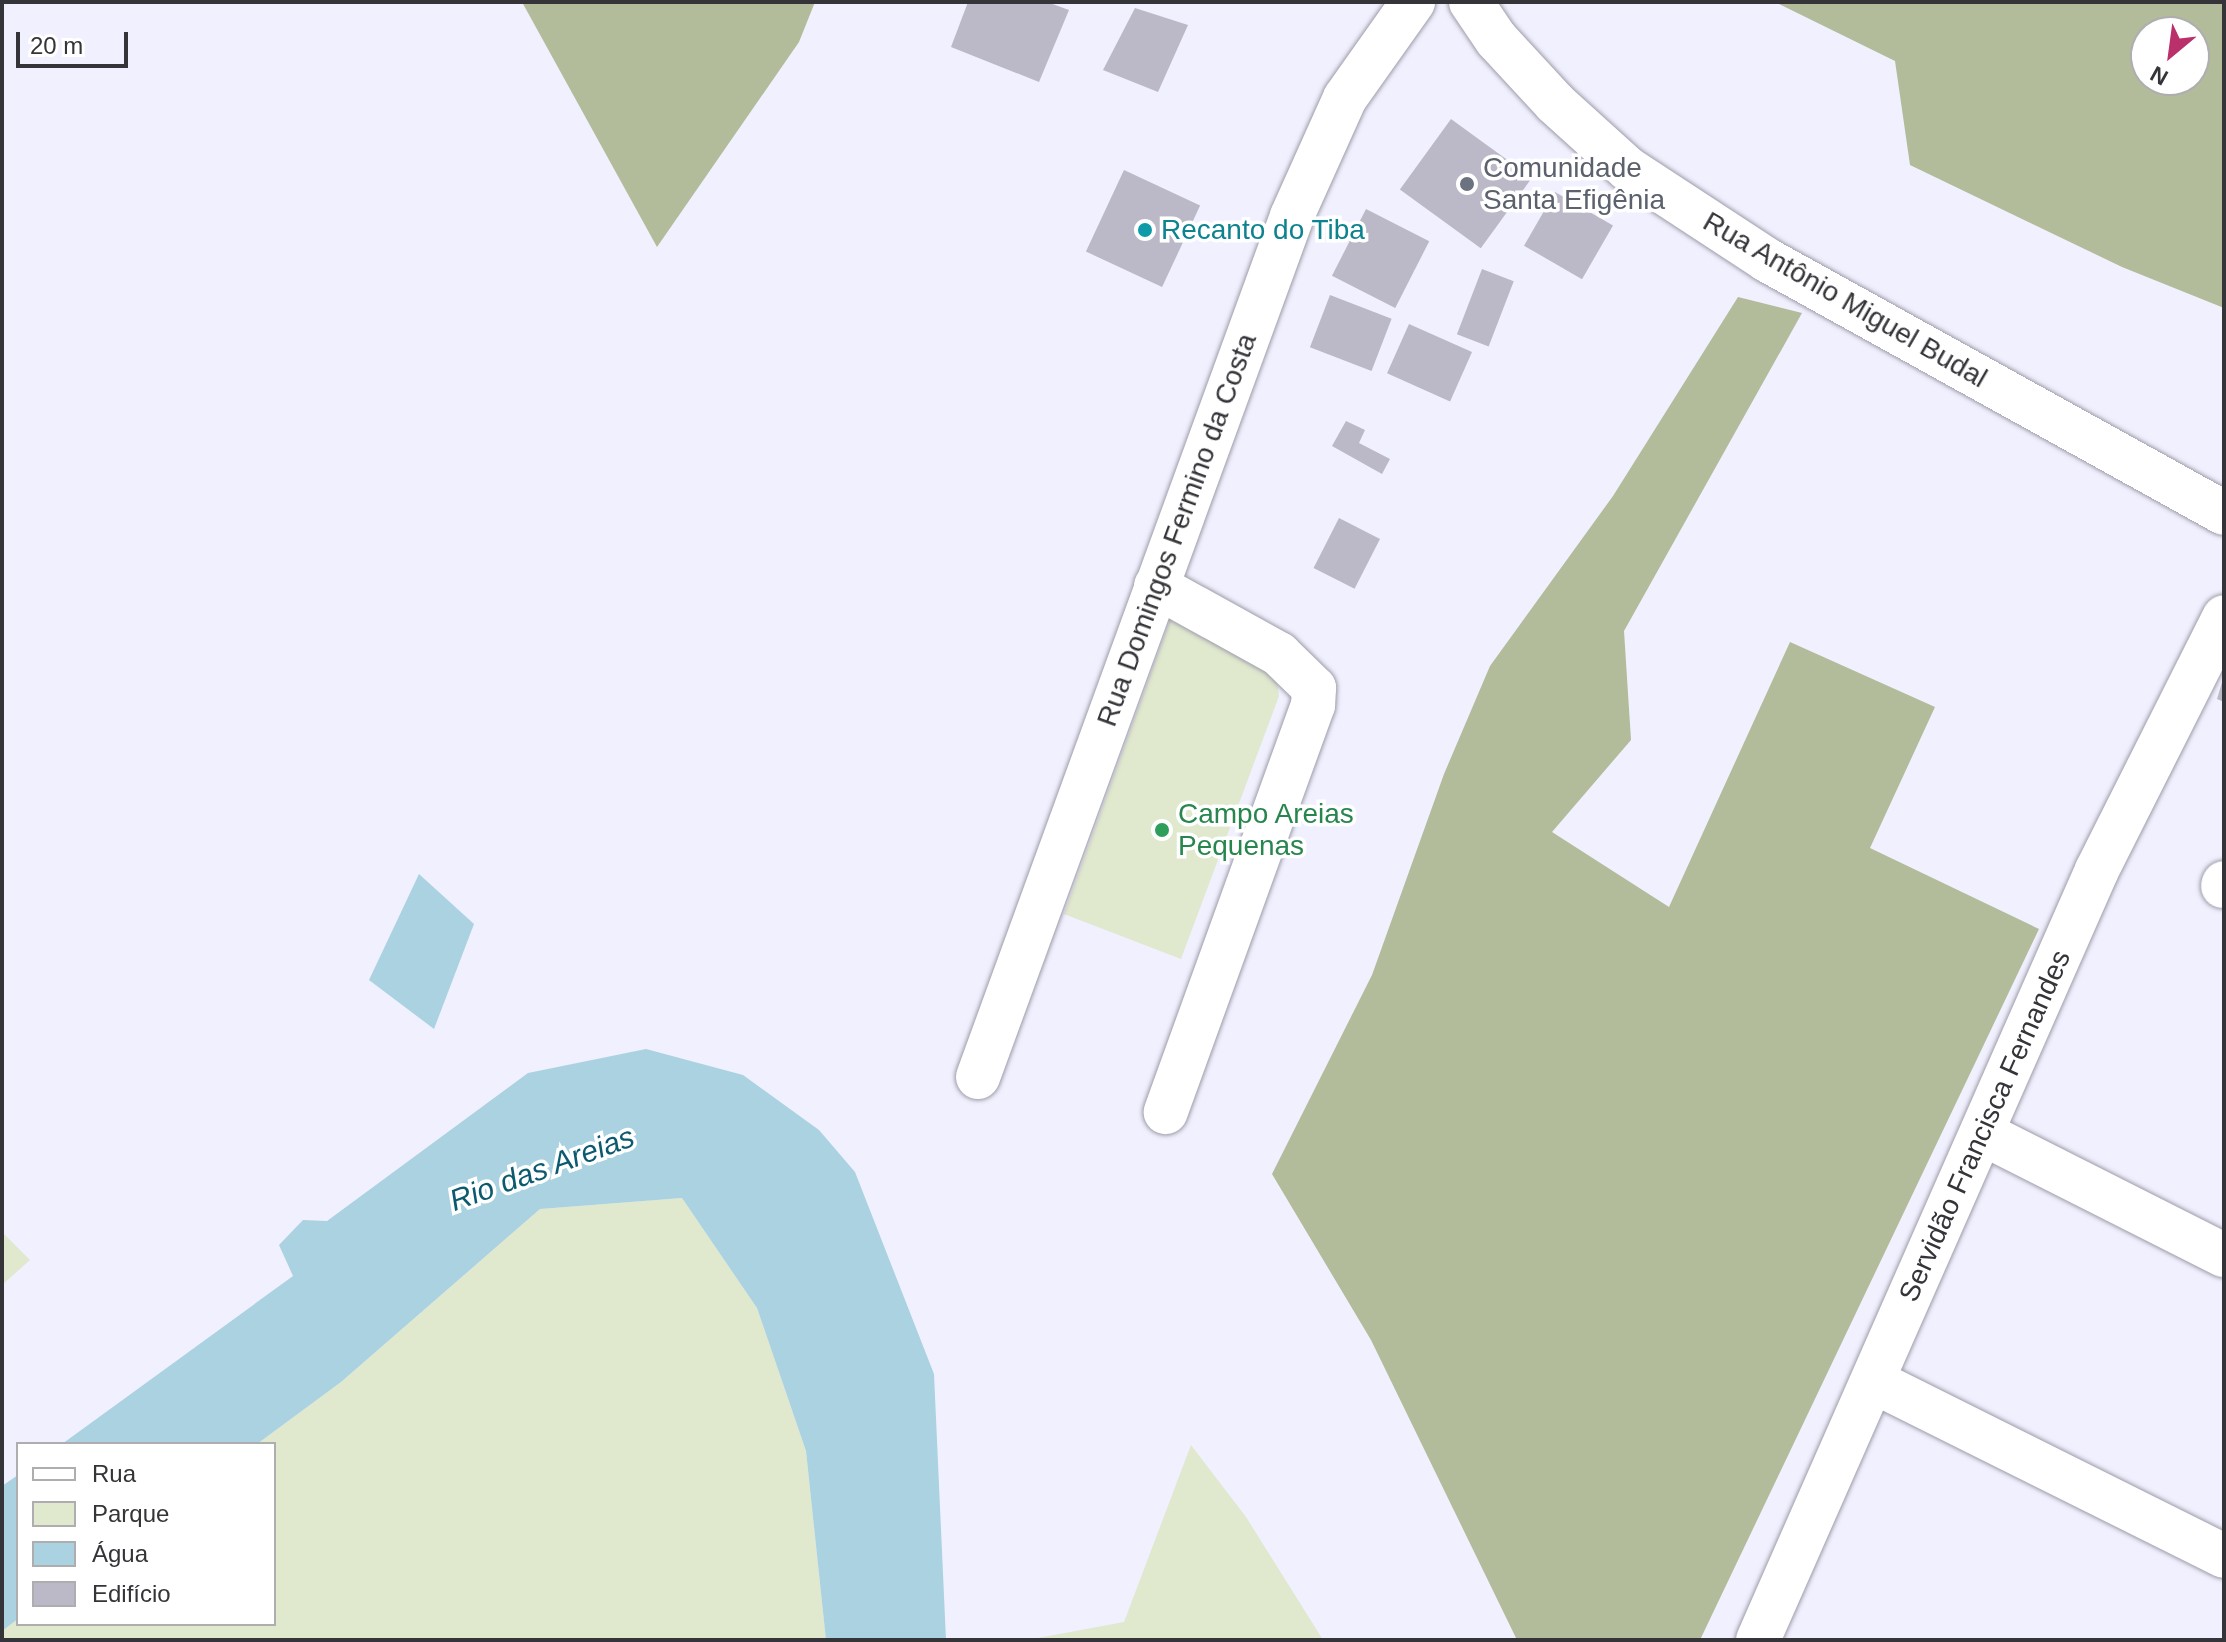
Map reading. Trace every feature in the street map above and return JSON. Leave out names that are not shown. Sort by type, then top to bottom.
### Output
[{"type":"street","name":"Rua Domingos Fermino da Costa","points":[[978,1077],[1156,586],[1319,151],[1345,98],[1413,2]]},
{"type":"street","name":"Rua Antônio Miguel Budal","points":[[1471,2],[1496,39],[1555,103],[1628,169],[1767,260],[2224,513]]},
{"type":"street","points":[[1156,586],[1279,654],[1314,688],[1313,705],[1166,1112]]},
{"type":"street","name":"Servidão Francisca Fernandes","points":[[1767,1637],[1873,1381],[2097,870],[2224,617]]},
{"type":"street","points":[[1982,1133],[2224,1255]]},
{"type":"street","points":[[1873,1381],[2224,1556]]},
{"type":"green space","points":[[522,2],[815,2],[799,42],[657,247]]},
{"type":"green space","points":[[1775,2],[2224,2],[2224,308],[2122,267],[1910,165],[1895,61]]},
{"type":"green space","points":[[1738,297],[1802,313],[1624,631],[1631,740],[1552,832],[1669,907],[1790,642],[1935,707],[1870,848],[2039,929],[1700,1640],[1517,1640],[1371,1340],[1272,1174],[1372,975],[1444,774],[1490,666],[1613,496]]},
{"type":"green space","name":"Campo Areias Pequenas","points":[[1170,620],[1265,670],[1277,680],[1279,696],[1181,959],[1064,914]]},
{"type":"green space","points":[[682,1198],[757,1308],[806,1451],[826,1640],[2,1640],[2,1631],[16,1620],[16,1626],[276,1626],[276,1442],[260,1442],[341,1382],[540,1209]]},
{"type":"green space","points":[[2,1232],[30,1260],[2,1285]]},
{"type":"green space","points":[[1191,1445],[1246,1517],[1323,1640],[1027,1640],[1124,1622]]},
{"type":"water","points":[[419,874],[474,924],[434,1029],[369,980]]},
{"type":"water","name":"Rio das Areias","points":[[646,1049],[743,1075],[819,1130],[855,1172],[934,1374],[946,1640],[826,1640],[806,1451],[757,1308],[682,1198],[540,1209],[341,1382],[260,1442],[65,1442],[293,1276],[279,1245],[303,1220],[327,1221],[528,1073]]},
{"type":"water","points":[[16,1476],[16,1620],[2,1631],[2,1486]]},
{"type":"building","points":[[968,2],[1047,2],[1069,10],[1039,82],[951,47]]},
{"type":"building","points":[[1135,8],[1188,25],[1158,92],[1103,70]]},
{"type":"building","name":"Comunidade Santa Efigênia","points":[[1451,119],[1532,178],[1481,248],[1400,189]]},
{"type":"building","name":"Recanto do Tiba","points":[[1124,170],[1200,205],[1162,287],[1086,252]]},
{"type":"building","points":[[1555,192],[1613,226],[1582,279],[1524,246]]},
{"type":"building","points":[[1366,209],[1429,241],[1395,308],[1332,276]]},
{"type":"building","points":[[1482,269],[1514,281],[1489,347],[1457,334]]},
{"type":"building","points":[[1330,295],[1392,319],[1372,371],[1310,347]]},
{"type":"building","points":[[1409,324],[1472,352],[1450,401],[1387,373]]},
{"type":"building","points":[[1346,421],[1365,430],[1359,443],[1390,459],[1382,474],[1332,446]]},
{"type":"building","points":[[1339,518],[1380,539],[1355,589],[1314,568]]},
{"type":"building","points":[[2224,679],[2224,702],[2217,699]]},
{"type":"place","name":"Comunidade Santa Efigênia","points":[[1467,184]]},
{"type":"place","name":"Recanto do Tiba","points":[[1145,230]]},
{"type":"place","name":"Campo Areias Pequenas","points":[[1162,830]]}]
